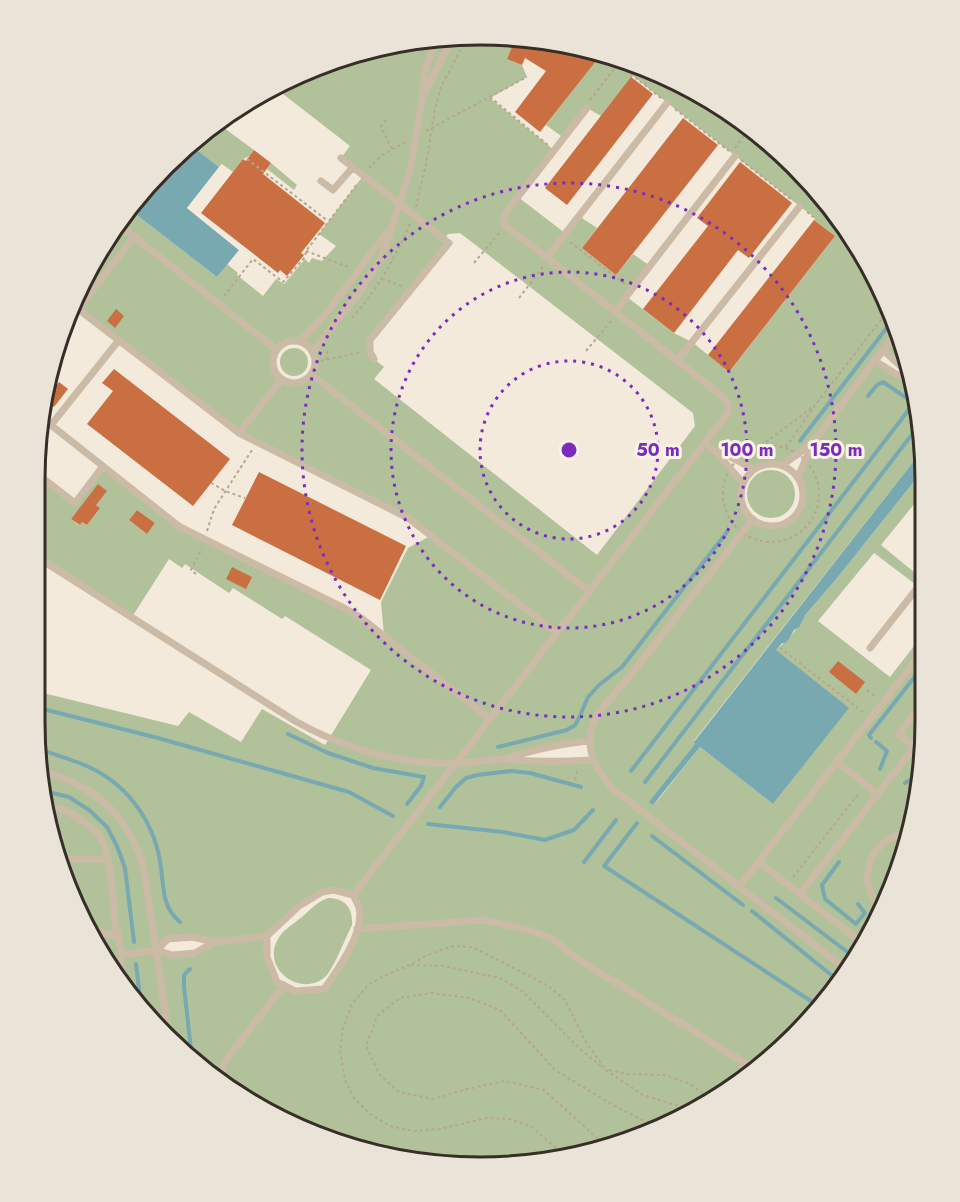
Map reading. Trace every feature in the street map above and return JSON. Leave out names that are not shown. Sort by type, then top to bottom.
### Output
[{"type":"lane","points":[[422,99],[448,46]]},
{"type":"lane","points":[[313,351],[363,286],[380,259],[387,242],[410,171],[422,99],[424,70],[433,48]]},
{"type":"lane","points":[[548,259],[667,103]]},
{"type":"lane","points":[[353,895],[728,413],[728,404],[722,396],[505,225],[503,218],[507,211],[587,108]]},
{"type":"lane","points":[[616,312],[735,156]]},
{"type":"lane","points":[[341,158],[448,243],[370,340],[370,351],[374,359]]},
{"type":"lane","points":[[321,181],[333,190],[352,167]]},
{"type":"lane","points":[[677,361],[800,206]]},
{"type":"lane","points":[[299,342],[312,330],[391,228]]},
{"type":"lane","points":[[124,229],[277,350]]},
{"type":"lane","points":[[86,297],[134,237]]},
{"type":"lane","points":[[79,312],[119,340],[239,434],[408,518],[557,633]]},
{"type":"lane","points":[[798,478],[816,438],[892,339]]},
{"type":"lane","points":[[119,340],[51,425],[180,527],[360,617],[490,719]]},
{"type":"lane","points":[[291,341],[299,342],[307,345],[313,351],[315,367],[312,375],[305,380],[289,383],[276,373],[273,365],[274,357],[283,344],[291,341]]},
{"type":"lane","points":[[884,350],[899,365]]},
{"type":"lane","points":[[875,361],[903,378]]},
{"type":"lane","points":[[312,375],[589,591]]},
{"type":"lane","points":[[239,434],[282,379]]},
{"type":"lane","points":[[782,465],[816,438]]},
{"type":"lane","points":[[704,443],[716,452],[742,483]]},
{"type":"lane","points":[[716,452],[725,454],[753,469]]},
{"type":"lane","points":[[774,463],[782,465],[798,478],[803,493],[802,504],[788,521],[778,525],[766,525],[747,514],[740,494],[742,483],[753,469],[774,463]]},
{"type":"lane","points":[[45,480],[75,503],[103,466]]},
{"type":"lane","points":[[753,519],[601,711],[592,725],[591,752],[599,773],[613,789],[841,965]]},
{"type":"lane","points":[[45,562],[295,721],[320,735],[350,747],[414,761],[456,763],[503,759],[593,760]]},
{"type":"lane","points":[[870,648],[915,591]]},
{"type":"lane","points":[[739,887],[915,661]]},
{"type":"lane","points":[[914,745],[899,734],[915,713]]},
{"type":"lane","points":[[503,759],[539,748],[591,741]]},
{"type":"lane","points":[[800,894],[914,751]]},
{"type":"lane","points":[[837,762],[878,794]]},
{"type":"lane","points":[[48,773],[67,779],[104,801],[124,825],[138,850],[157,950],[167,1024]]},
{"type":"lane","points":[[53,807],[66,810],[100,836],[108,858],[121,968]]},
{"type":"lane","points":[[876,902],[868,884],[868,866],[876,850],[890,838],[900,835]]},
{"type":"lane","points":[[67,859],[108,858]]},
{"type":"lane","points":[[759,862],[857,939]]},
{"type":"lane","points":[[157,950],[168,939],[193,937],[214,942],[267,936],[299,906],[322,892],[334,890],[353,895]]},
{"type":"lane","points":[[267,936],[267,957],[277,982],[295,991],[324,989],[342,964],[357,929],[359,909],[353,895]]},
{"type":"lane","points":[[357,929],[484,920],[529,930],[553,939],[576,957],[748,1065]]},
{"type":"lane","points":[[99,933],[117,937]]},
{"type":"lane","points":[[121,955],[157,950],[172,955],[195,953],[214,942]]},
{"type":"lane","points":[[222,1072],[224,1063],[284,986]]},
{"type":"lane","points":[[743,1068],[744,1062]]},
{"type":"path","points":[[587,108],[589,101],[616,67]]},
{"type":"path","points":[[626,70],[731,153],[745,135]]},
{"type":"path","points":[[218,303],[253,259],[283,282],[305,257],[306,251],[375,160],[527,77]]},
{"type":"path","points":[[644,84],[651,80]]},
{"type":"path","points":[[490,98],[555,150]]},
{"type":"path","points":[[386,120],[381,127],[392,149]]},
{"type":"path","points":[[735,156],[815,219]]},
{"type":"path","points":[[247,159],[329,221]]},
{"type":"path","points":[[474,263],[505,225]]},
{"type":"path","points":[[563,237],[632,289]]},
{"type":"path","points":[[519,298],[548,259]]},
{"type":"path","points":[[586,351],[616,312]]},
{"type":"path","points":[[786,447],[883,317]]},
{"type":"path","points":[[315,362],[370,351]]},
{"type":"path","points":[[761,446],[786,447],[798,454],[812,467],[819,489],[816,512],[809,524],[800,534],[777,542],[753,540],[732,523],[723,503],[724,481],[736,460],[761,446],[816,404]]},
{"type":"path","points":[[195,574],[191,570],[202,548],[214,509],[257,442]]},
{"type":"path","points":[[211,483],[245,498]]},
{"type":"path","points":[[780,648],[871,718]]},
{"type":"path","points":[[787,884],[866,784]]},
{"type":"path","points":[[558,1150],[532,1128],[510,1119],[487,1118],[440,1130],[413,1131],[390,1125],[370,1114],[354,1098],[345,1080],[340,1050],[342,1028],[352,1004],[368,985],[388,974],[454,946],[473,946],[548,986],[565,1000],[586,1042],[606,1070],[628,1074],[664,1075],[688,1083],[705,1094]]},
{"type":"path","points":[[410,965],[443,966],[500,978],[522,991],[581,1050],[606,1070],[641,1094],[681,1108]]},
{"type":"path","points":[[599,1140],[544,1090],[505,1081],[433,1099],[399,1092],[379,1074],[366,1046],[377,1016],[400,998],[431,993],[470,998],[500,1010],[555,1070],[648,1123]]},
{"type":"green space","points":[[452,46],[512,46],[507,59],[522,65],[527,77],[490,98],[554,150],[518,197],[565,233],[579,216],[597,228],[582,248],[616,275],[633,254],[650,266],[627,297],[674,333],[692,342],[729,372],[835,236],[633,76],[601,116],[587,108],[564,138],[546,125],[595,61],[646,78],[698,103],[722,118],[767,153],[807,193],[842,238],[870,288],[892,340],[899,365],[884,350],[875,361],[903,378],[907,395],[914,460],[694,741],[696,743],[654,805],[700,747],[773,804],[848,708],[775,651],[791,635],[915,480],[915,503],[881,545],[915,573],[915,584],[874,553],[818,621],[890,677],[915,645],[915,722],[911,779],[900,835],[882,888],[857,940],[842,964],[807,1009],[767,1049],[722,1084],[672,1112],[620,1134],[565,1149],[480,1157],[395,1149],[340,1134],[314,1124],[262,1099],[238,1084],[172,1030],[118,964],[103,940],[78,888],[68,862],[53,807],[46,750],[45,693],[178,726],[189,712],[241,742],[262,709],[325,745],[371,670],[285,616],[282,619],[233,588],[229,593],[185,564],[182,568],[169,559],[132,617],[45,562],[45,480],[75,503],[103,466],[180,527],[344,608],[384,635],[381,602],[408,548],[430,536],[408,518],[239,433],[80,310],[92,292],[88,292],[103,262],[136,214],[217,277],[227,264],[263,296],[276,279],[284,284],[305,259],[309,263],[312,258],[322,261],[336,246],[319,234],[363,176],[341,158],[350,146],[282,93],[340,68],[395,53]],"holes":[[[460,233],[693,413],[695,426],[597,555],[374,379],[384,367],[374,359],[370,340],[449,243],[444,239],[448,234]],[[291,341],[302,343],[310,349],[316,362],[308,378],[293,383],[279,376],[274,361],[276,353]],[[815,439],[798,478],[802,500],[797,512],[789,521],[778,525],[766,525],[755,521],[747,513],[742,500],[743,483],[717,452],[753,469],[767,464],[782,465]],[[90,495],[100,508],[87,525],[82,522],[79,525],[71,519]],[[137,510],[155,523],[147,534],[129,520]],[[591,741],[593,760],[505,759]],[[334,890],[353,895],[359,909],[357,929],[324,989],[295,991],[277,982],[267,957],[267,936],[299,906]],[[193,937],[213,942],[187,954],[158,950],[168,939]]]},
{"type":"green space","points":[[224,128],[254,150],[233,172],[222,164],[219,167],[197,150]]},
{"type":"green space","points":[[271,163],[297,185],[294,190],[267,169]]},
{"type":"green space","points":[[294,348],[304,352],[308,362],[304,372],[294,376],[284,372],[280,362],[284,352]]},
{"type":"green space","points":[[766,470],[776,470],[788,477],[795,489],[795,499],[788,511],[776,518],[766,518],[751,507],[747,499],[747,489],[758,474]]},
{"type":"green space","points":[[328,898],[334,898],[347,905],[352,925],[327,975],[317,982],[296,983],[279,970],[275,961],[274,950],[278,939],[285,930],[314,906]]},
{"type":"water","points":[[197,150],[219,167],[187,208],[239,250],[217,277],[136,214],[172,172]]},
{"type":"water","points":[[914,460],[915,480],[806,614],[799,627],[776,650],[849,708],[773,804],[700,747],[653,805],[649,802],[695,744],[694,742]]},
{"type":"pier","points":[[221,165],[222,168],[191,208],[241,247],[239,250],[187,208]]},
{"type":"building","points":[[512,46],[565,53],[596,61],[540,132],[515,112],[546,71],[525,58],[522,65],[507,59]]},
{"type":"building","points":[[631,77],[653,94],[567,205],[545,188]]},
{"type":"building","points":[[683,118],[718,145],[616,275],[582,248]]},
{"type":"building","points":[[254,150],[271,163],[263,174],[325,223],[301,253],[304,255],[287,276],[280,270],[278,273],[201,213],[243,159],[246,161]]},
{"type":"building","points":[[740,162],[792,203],[749,258],[738,250],[674,333],[643,309],[708,226],[697,218]]},
{"type":"building","points":[[814,220],[835,236],[729,372],[708,355]]},
{"type":"building","points":[[116,309],[124,316],[115,328],[107,321]]},
{"type":"building","points":[[114,369],[230,459],[193,506],[87,424],[113,391],[102,383]]},
{"type":"building","points":[[59,382],[68,389],[54,407],[52,405],[55,388]]},
{"type":"building","points":[[259,472],[406,546],[380,600],[232,525]]},
{"type":"building","points":[[98,484],[107,491],[96,505],[100,508],[87,525],[82,522],[80,525],[71,519]]},
{"type":"building","points":[[137,510],[155,523],[147,534],[129,520]]},
{"type":"building","points":[[232,567],[252,577],[246,589],[226,579]]},
{"type":"building","points":[[838,661],[865,682],[856,694],[829,672]]},
{"type":"waterway","points":[[800,441],[887,327]]},
{"type":"waterway","points":[[868,396],[877,385],[883,382],[908,399]]},
{"type":"waterway","points":[[631,771],[909,409]]},
{"type":"waterway","points":[[645,782],[912,434]]},
{"type":"waterway","points":[[498,747],[567,730],[575,725],[588,697],[622,667],[727,532]]},
{"type":"waterway","points":[[871,738],[869,735],[915,676]]},
{"type":"waterway","points":[[45,710],[158,738],[349,792],[393,816]]},
{"type":"waterway","points":[[288,734],[328,753],[373,768],[424,777],[421,786],[407,804]]},
{"type":"waterway","points":[[876,742],[887,751],[880,769]]},
{"type":"waterway","points":[[46,751],[93,769],[107,777],[130,798],[154,837],[167,904],[180,922]]},
{"type":"waterway","points":[[440,807],[466,778],[477,775],[511,771],[530,773],[581,787]]},
{"type":"waterway","points":[[905,783],[911,779]]},
{"type":"waterway","points":[[51,793],[69,797],[89,810],[107,827],[125,868],[134,942]]},
{"type":"waterway","points":[[428,824],[503,832],[545,840],[574,830],[593,810]]},
{"type":"waterway","points":[[584,862],[616,820]]},
{"type":"waterway","points":[[637,823],[604,866],[813,1002]]},
{"type":"waterway","points":[[652,836],[743,905]]},
{"type":"waterway","points":[[839,862],[822,885],[825,899],[856,924],[865,913],[858,904]]},
{"type":"waterway","points":[[776,898],[849,953]]},
{"type":"waterway","points":[[752,911],[833,976]]},
{"type":"waterway","points":[[136,964],[139,992]]},
{"type":"waterway","points":[[190,969],[184,975],[184,987],[191,1047]]}]
